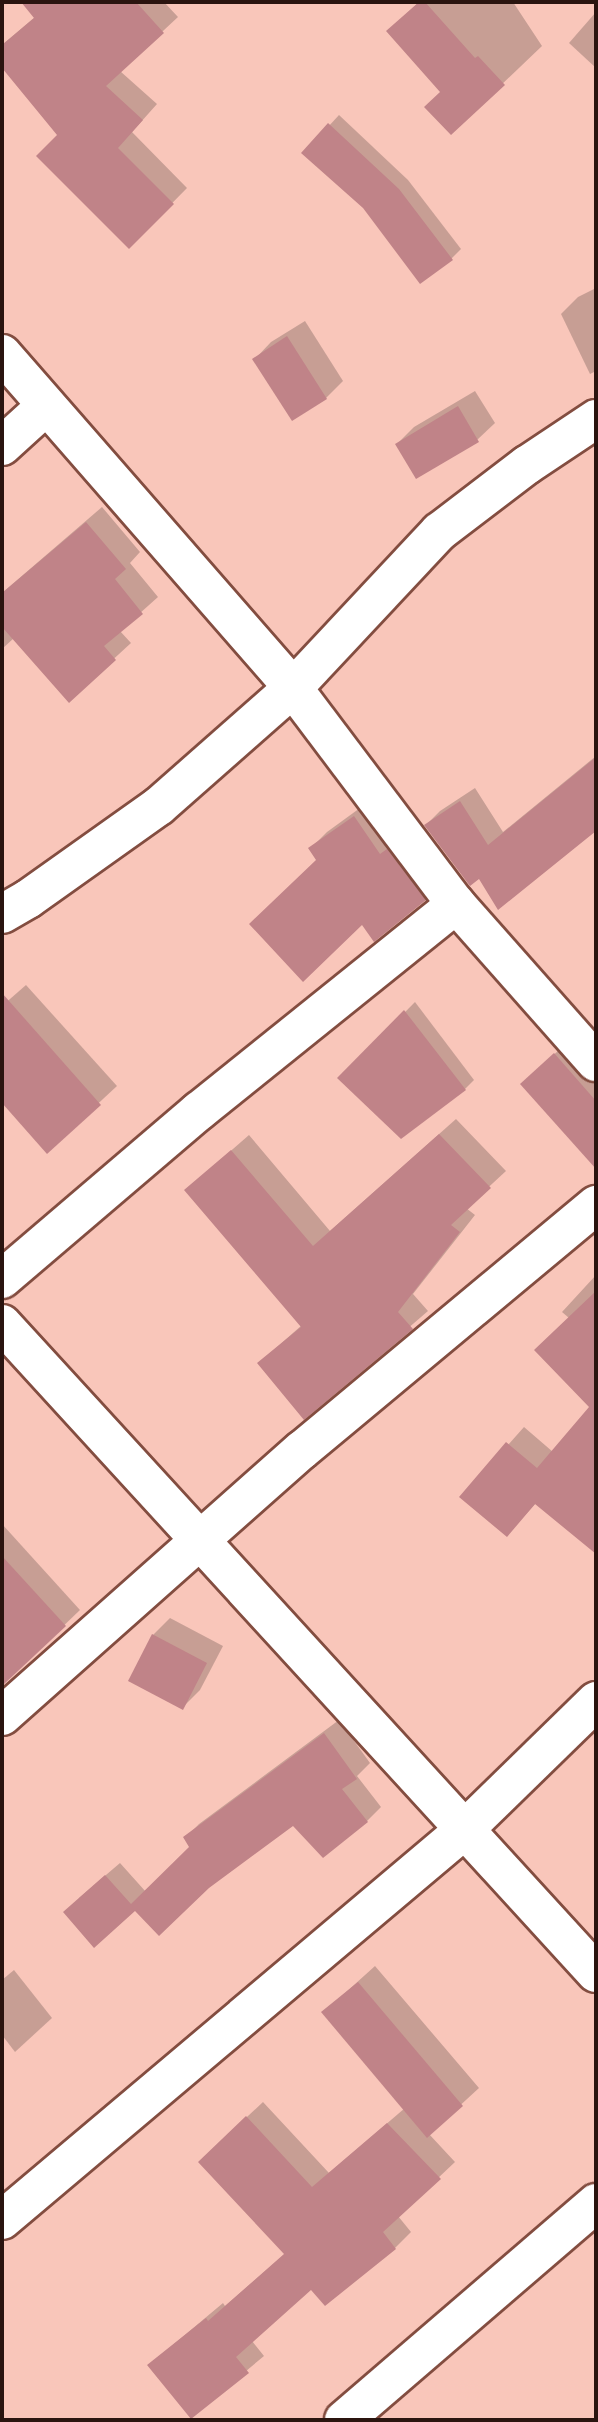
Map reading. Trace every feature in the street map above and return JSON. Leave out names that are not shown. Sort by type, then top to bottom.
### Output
[{"type":"street","points":[[2,354],[293,688],[456,904],[596,1062]]},
{"type":"street","points":[[2,446],[46,406]]},
{"type":"street","points":[[2,914],[28,900],[159,806],[293,688],[439,532],[527,465],[596,419]]},
{"type":"street","points":[[2,1279],[200,1111],[456,904]]},
{"type":"street","points":[[2,1716],[302,1450],[596,1205]]},
{"type":"street","points":[[2,1324],[463,1831],[596,1973]]},
{"type":"street","points":[[2,2220],[463,1831],[596,1701]]},
{"type":"street","points":[[344,2420],[596,2203]]},
{"type":"building","points":[[21,2],[136,2],[164,33],[106,86],[143,120],[118,148],[174,204],[129,249],[36,156],[57,135],[2,68],[2,45],[34,18]]},
{"type":"building","points":[[419,2],[425,2],[475,58],[478,56],[505,85],[451,135],[424,107],[440,92],[386,31]]},
{"type":"building","points":[[328,123],[399,189],[453,260],[420,284],[363,208],[301,153]]},
{"type":"building","points":[[287,336],[327,399],[292,421],[252,359]]},
{"type":"building","points":[[458,406],[479,442],[416,479],[395,444]]},
{"type":"building","points":[[86,522],[126,569],[115,579],[143,614],[104,646],[116,660],[69,703],[2,627],[2,593]]},
{"type":"building","points":[[596,757],[596,831],[498,910],[479,879],[470,886],[424,825],[460,801],[488,845]]},
{"type":"building","points":[[354,816],[380,854],[387,849],[426,900],[374,942],[362,925],[303,982],[249,924],[316,860],[308,848]]},
{"type":"building","points":[[2,993],[101,1105],[47,1154],[2,1103]]},
{"type":"building","points":[[404,1010],[466,1090],[401,1139],[337,1078]]},
{"type":"building","points":[[554,1053],[596,1101],[596,1169],[520,1084]]},
{"type":"building","points":[[439,1134],[491,1188],[451,1225],[460,1232],[398,1312],[413,1329],[304,1420],[257,1363],[301,1327],[184,1190],[231,1150],[313,1246]]},
{"type":"building","points":[[596,1291],[596,1554],[535,1504],[507,1537],[459,1497],[506,1442],[537,1468],[589,1407],[534,1350]]},
{"type":"building","points":[[2,1556],[66,1626],[2,1686]]},
{"type":"building","points":[[152,1634],[207,1663],[183,1710],[128,1681]]},
{"type":"building","points":[[324,1733],[357,1779],[342,1789],[368,1822],[323,1858],[293,1826],[209,1888],[159,1936],[135,1911],[94,1948],[63,1912],[105,1875],[131,1904],[189,1847],[183,1837]]},
{"type":"building","points":[[358,1982],[463,2106],[427,2138],[321,2012]]},
{"type":"building","points":[[246,2116],[312,2187],[387,2123],[441,2179],[383,2232],[396,2249],[325,2306],[311,2290],[236,2357],[249,2373],[191,2419],[147,2365],[206,2318],[208,2321],[284,2254],[198,2162]]}]
